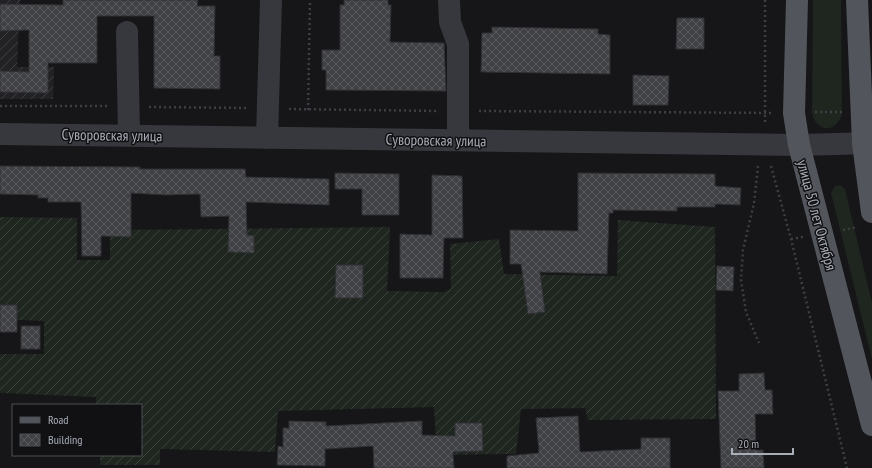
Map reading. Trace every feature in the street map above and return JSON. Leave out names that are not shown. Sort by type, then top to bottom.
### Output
[{"type":"main road","name":"улица 50 лет Октября","points":[[797,0],[794,113],[799,145],[872,425]]},
{"type":"main road","points":[[858,0],[872,212]]},
{"type":"street","points":[[266,138],[271,0]]},
{"type":"street","points":[[449,0],[450,22],[458,44],[458,140]]},
{"type":"street","points":[[127,32],[129,135]]},
{"type":"street","name":"Суворовская улица","points":[[0,134],[799,145],[868,143]]},
{"type":"path","points":[[308,110],[310,0]]},
{"type":"path","points":[[759,343],[746,312],[741,280],[743,250],[754,203],[763,144],[765,113],[765,0]]},
{"type":"path","points":[[763,144],[772,170],[789,233],[847,468]]},
{"type":"shaded area","points":[[0,0],[20,0],[17,67],[54,67],[53,99],[0,99]]},
{"type":"shaded area","points":[[813,0],[841,0],[842,115],[839,121],[830,128],[821,127],[814,118],[812,112]]},
{"type":"shaded area","points":[[840,185],[845,189],[872,303],[872,359],[831,193],[835,186]]},
{"type":"shaded area","points":[[0,217],[77,218],[77,260],[110,260],[110,230],[390,227],[387,291],[443,292],[451,289],[450,244],[499,239],[504,274],[617,276],[618,220],[715,227],[716,419],[588,420],[585,408],[521,409],[516,454],[437,455],[434,407],[278,411],[275,452],[160,449],[160,465],[100,465],[100,456],[142,456],[142,404],[96,404],[96,397],[0,393],[0,354],[44,354],[44,321],[0,319]]},
{"type":"building","points":[[63,0],[198,0],[197,6],[215,6],[214,56],[220,56],[220,89],[154,88],[154,16],[97,16],[97,63],[48,63],[48,93],[0,92],[0,71],[29,72],[29,30],[0,31],[0,4],[63,5]]},
{"type":"building","points":[[344,0],[388,0],[388,5],[391,5],[390,42],[444,43],[446,91],[326,90],[326,70],[322,70],[322,50],[340,50],[340,5],[344,5]]},
{"type":"building","points":[[677,18],[704,18],[704,49],[676,49]]},
{"type":"building","points":[[492,27],[598,29],[598,34],[610,35],[610,74],[481,72],[482,33],[492,33]]},
{"type":"building","points":[[633,75],[669,76],[668,105],[633,105]]},
{"type":"building","points":[[0,166],[140,167],[140,169],[245,169],[246,177],[329,179],[329,205],[246,202],[247,235],[254,236],[254,253],[228,252],[229,216],[201,217],[200,194],[166,195],[131,193],[131,237],[101,236],[101,256],[82,256],[81,202],[48,202],[48,198],[38,198],[38,195],[0,194]]},
{"type":"building","points":[[335,173],[399,174],[399,215],[362,215],[362,189],[335,189]]},
{"type":"building","points":[[578,173],[715,174],[715,186],[741,188],[740,205],[715,204],[715,207],[677,207],[677,211],[613,210],[613,213],[609,213],[607,274],[540,272],[545,312],[528,314],[521,264],[510,264],[510,230],[578,231]]},
{"type":"building","points":[[432,175],[462,176],[463,238],[444,238],[443,278],[400,278],[400,234],[432,235]]},
{"type":"building","points":[[336,265],[363,265],[363,298],[335,298]]},
{"type":"building","points":[[717,266],[734,267],[733,291],[716,290]]},
{"type":"building","points":[[0,305],[17,305],[17,332],[0,332]]},
{"type":"building","points":[[21,326],[40,326],[40,349],[21,349]]},
{"type":"building","points":[[764,373],[765,390],[772,390],[773,414],[755,414],[756,450],[763,450],[764,468],[721,468],[718,391],[739,391],[739,374]]},
{"type":"building","points":[[578,416],[580,452],[641,449],[641,438],[670,438],[670,468],[507,468],[507,456],[539,453],[536,418]]},
{"type":"building","points":[[289,421],[326,422],[326,426],[422,421],[422,435],[455,436],[455,423],[482,423],[483,451],[453,452],[454,468],[374,468],[373,446],[325,449],[325,466],[277,465],[278,446],[283,447],[283,428],[289,428]]}]
